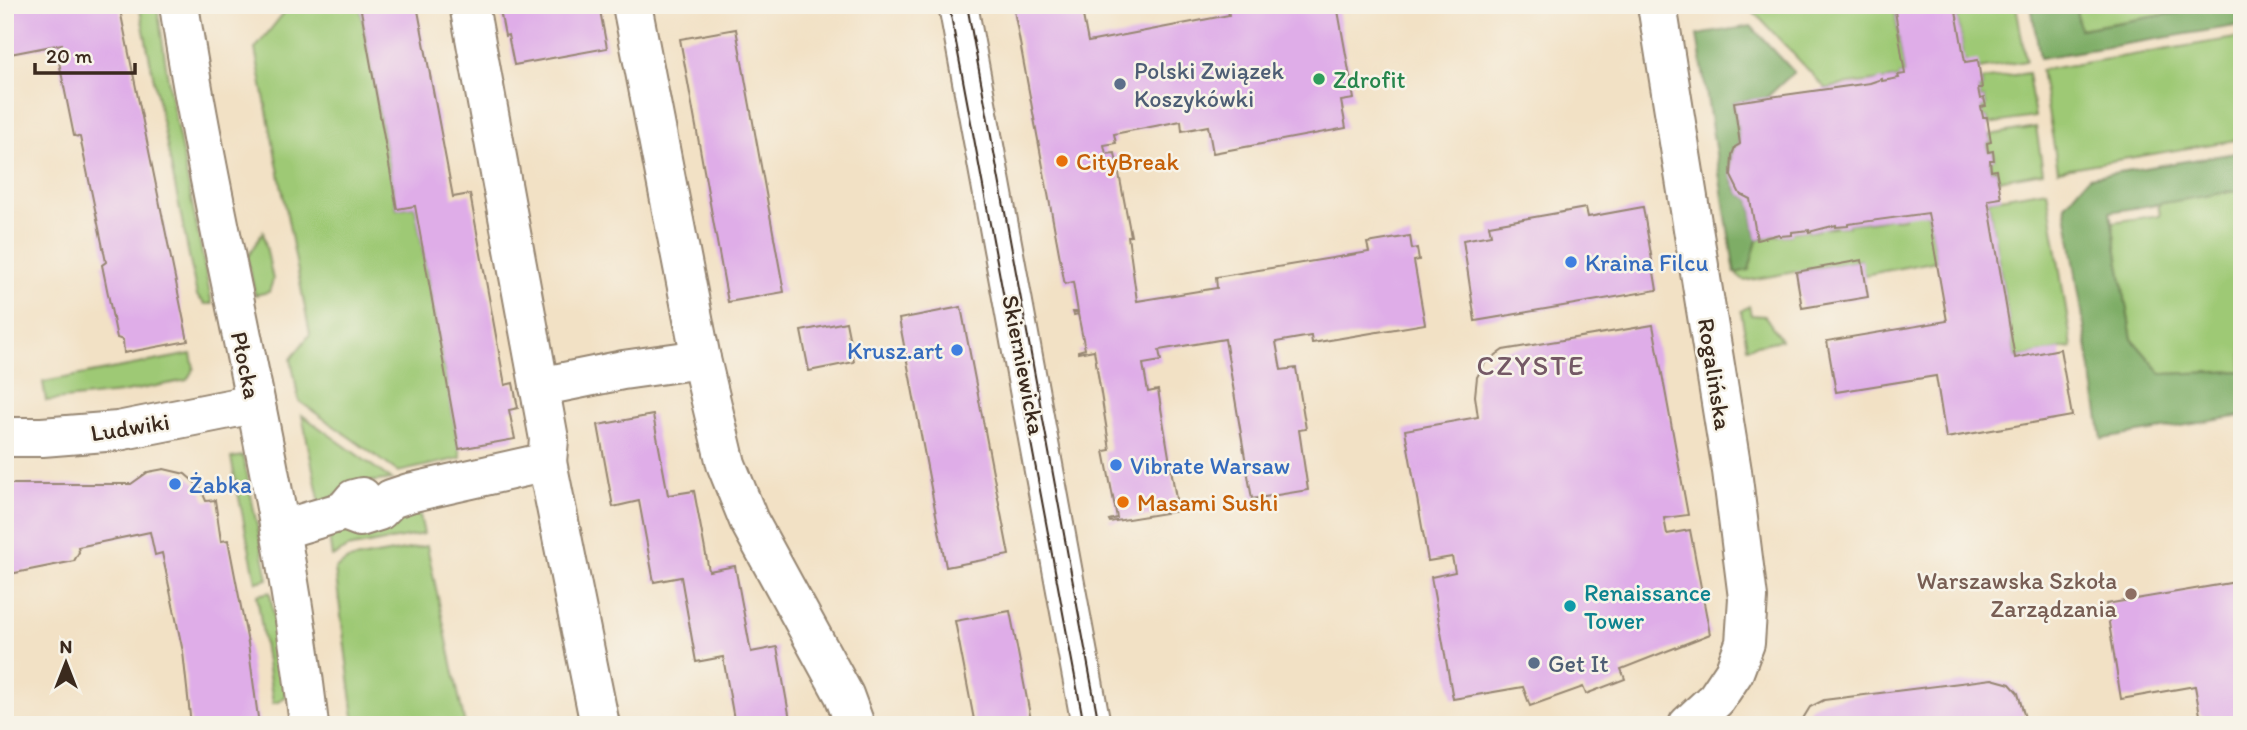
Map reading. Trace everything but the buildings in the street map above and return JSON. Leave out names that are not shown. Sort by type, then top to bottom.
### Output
[{"type":"street","name":"Płocka","points":[[179,5],[280,530],[296,622],[309,725]]},
{"type":"street","points":[[469,5],[549,439],[547,463],[600,725]]},
{"type":"street","points":[[632,5],[701,359],[726,464],[741,505],[844,695],[855,725]]},
{"type":"street","name":"Skierniewicka","points":[[958,5],[1091,725]]},
{"type":"street","name":"Rogalińska","points":[[1657,5],[1732,471],[1748,598],[1747,631],[1734,672],[1716,699],[1688,725]]},
{"type":"street","points":[[539,387],[648,366],[701,359]]},
{"type":"street","name":"Ludwiki","points":[[5,437],[67,436],[118,431],[254,404]]},
{"type":"street","points":[[280,530],[344,511],[360,517],[379,511],[391,499],[409,493],[547,463]]},
{"type":"green space","points":[[139,5],[157,5],[170,92],[212,304],[205,304],[197,296]]},
{"type":"green space","points":[[290,5],[360,5],[397,209],[415,206],[461,458],[398,472],[299,401],[291,359],[310,334],[255,49]]},
{"type":"green space","points":[[1758,5],[1894,5],[1905,74],[1899,75],[1899,78],[1826,89],[1754,12]]},
{"type":"green space","points":[[1955,5],[2016,5],[2026,61],[1979,69],[1965,62]]},
{"type":"green space","points":[[2031,5],[2075,5],[2080,29],[2223,5],[2242,5],[2242,25],[2040,58]]},
{"type":"green space","points":[[2075,5],[2223,5],[2079,29]]},
{"type":"green space","points":[[1751,26],[1794,72],[1766,98],[1734,102],[1740,144],[1732,154],[1731,175],[1740,194],[1750,199],[1757,240],[1749,270],[1735,273],[1697,35]]},
{"type":"green space","points":[[2242,37],[2242,139],[2058,170],[2041,70]]},
{"type":"green space","points":[[2028,73],[2035,117],[1989,124],[1987,117],[1983,117],[1981,107],[1986,105],[1984,98],[1980,99],[1978,88],[1982,87],[1981,80]]},
{"type":"green space","points":[[2036,127],[2043,172],[1998,180],[1996,170],[1991,171],[1990,160],[1994,159],[1993,152],[1988,152],[1990,135]]},
{"type":"green space","points":[[2242,152],[2242,190],[2110,212],[2132,339],[2162,374],[2242,371],[2242,416],[2102,439],[2065,205],[2089,177]]},
{"type":"green space","points":[[2047,190],[2072,347],[2015,358],[1988,200]]},
{"type":"green space","points":[[2242,190],[2242,371],[2162,374],[2132,339],[2112,222],[2160,215],[2158,203]]},
{"type":"green space","points":[[1928,213],[1937,261],[1864,275],[1861,260],[1745,281],[1735,273],[1749,269],[1757,240],[1768,236],[1791,235],[1792,232],[1809,232],[1819,228],[1848,226],[1894,217],[1904,218],[1904,215]]},
{"type":"green space","points":[[263,232],[273,280],[269,292],[255,295],[247,258]]},
{"type":"green space","points":[[1749,306],[1751,315],[1765,316],[1781,340],[1747,347],[1741,311]]},
{"type":"green space","points":[[191,354],[194,368],[187,380],[121,393],[46,401],[43,382]]},
{"type":"green space","points":[[302,415],[392,480],[354,486],[320,504]]},
{"type":"green space","points":[[243,456],[268,579],[256,582],[231,458]]},
{"type":"green space","points":[[418,506],[424,534],[347,548],[332,557],[329,536]]},
{"type":"green space","points":[[427,546],[465,725],[355,725],[335,569],[348,560]]},
{"type":"green space","points":[[270,592],[286,696],[273,703],[257,595]]},
{"type":"tram line","points":[[949,5],[1084,725]]},
{"type":"tram line","points":[[967,5],[1099,725]]},
{"type":"place","name":"Zdrofit","points":[[1319,79]]},
{"type":"place","name":"Polski Związek Koszykówki","points":[[1120,84]]},
{"type":"place","name":"CityBreak","points":[[1062,161]]},
{"type":"place","name":"Kraina Filcu","points":[[1571,262]]},
{"type":"place","name":"Krusz.art","points":[[957,350]]},
{"type":"place","name":"Vibrate Warsaw","points":[[1116,465]]},
{"type":"place","name":"Żabka","points":[[175,484]]},
{"type":"place","name":"Masami Sushi","points":[[1123,502]]},
{"type":"place","name":"Warszawska Szkoła Zarządzania","points":[[2131,594]]},
{"type":"place","name":"Renaissance Tower","points":[[1570,606]]},
{"type":"place","name":"Get It","points":[[1534,663]]},
{"type":"district","name":"CZYSTE","points":[[1531,365]]}]
